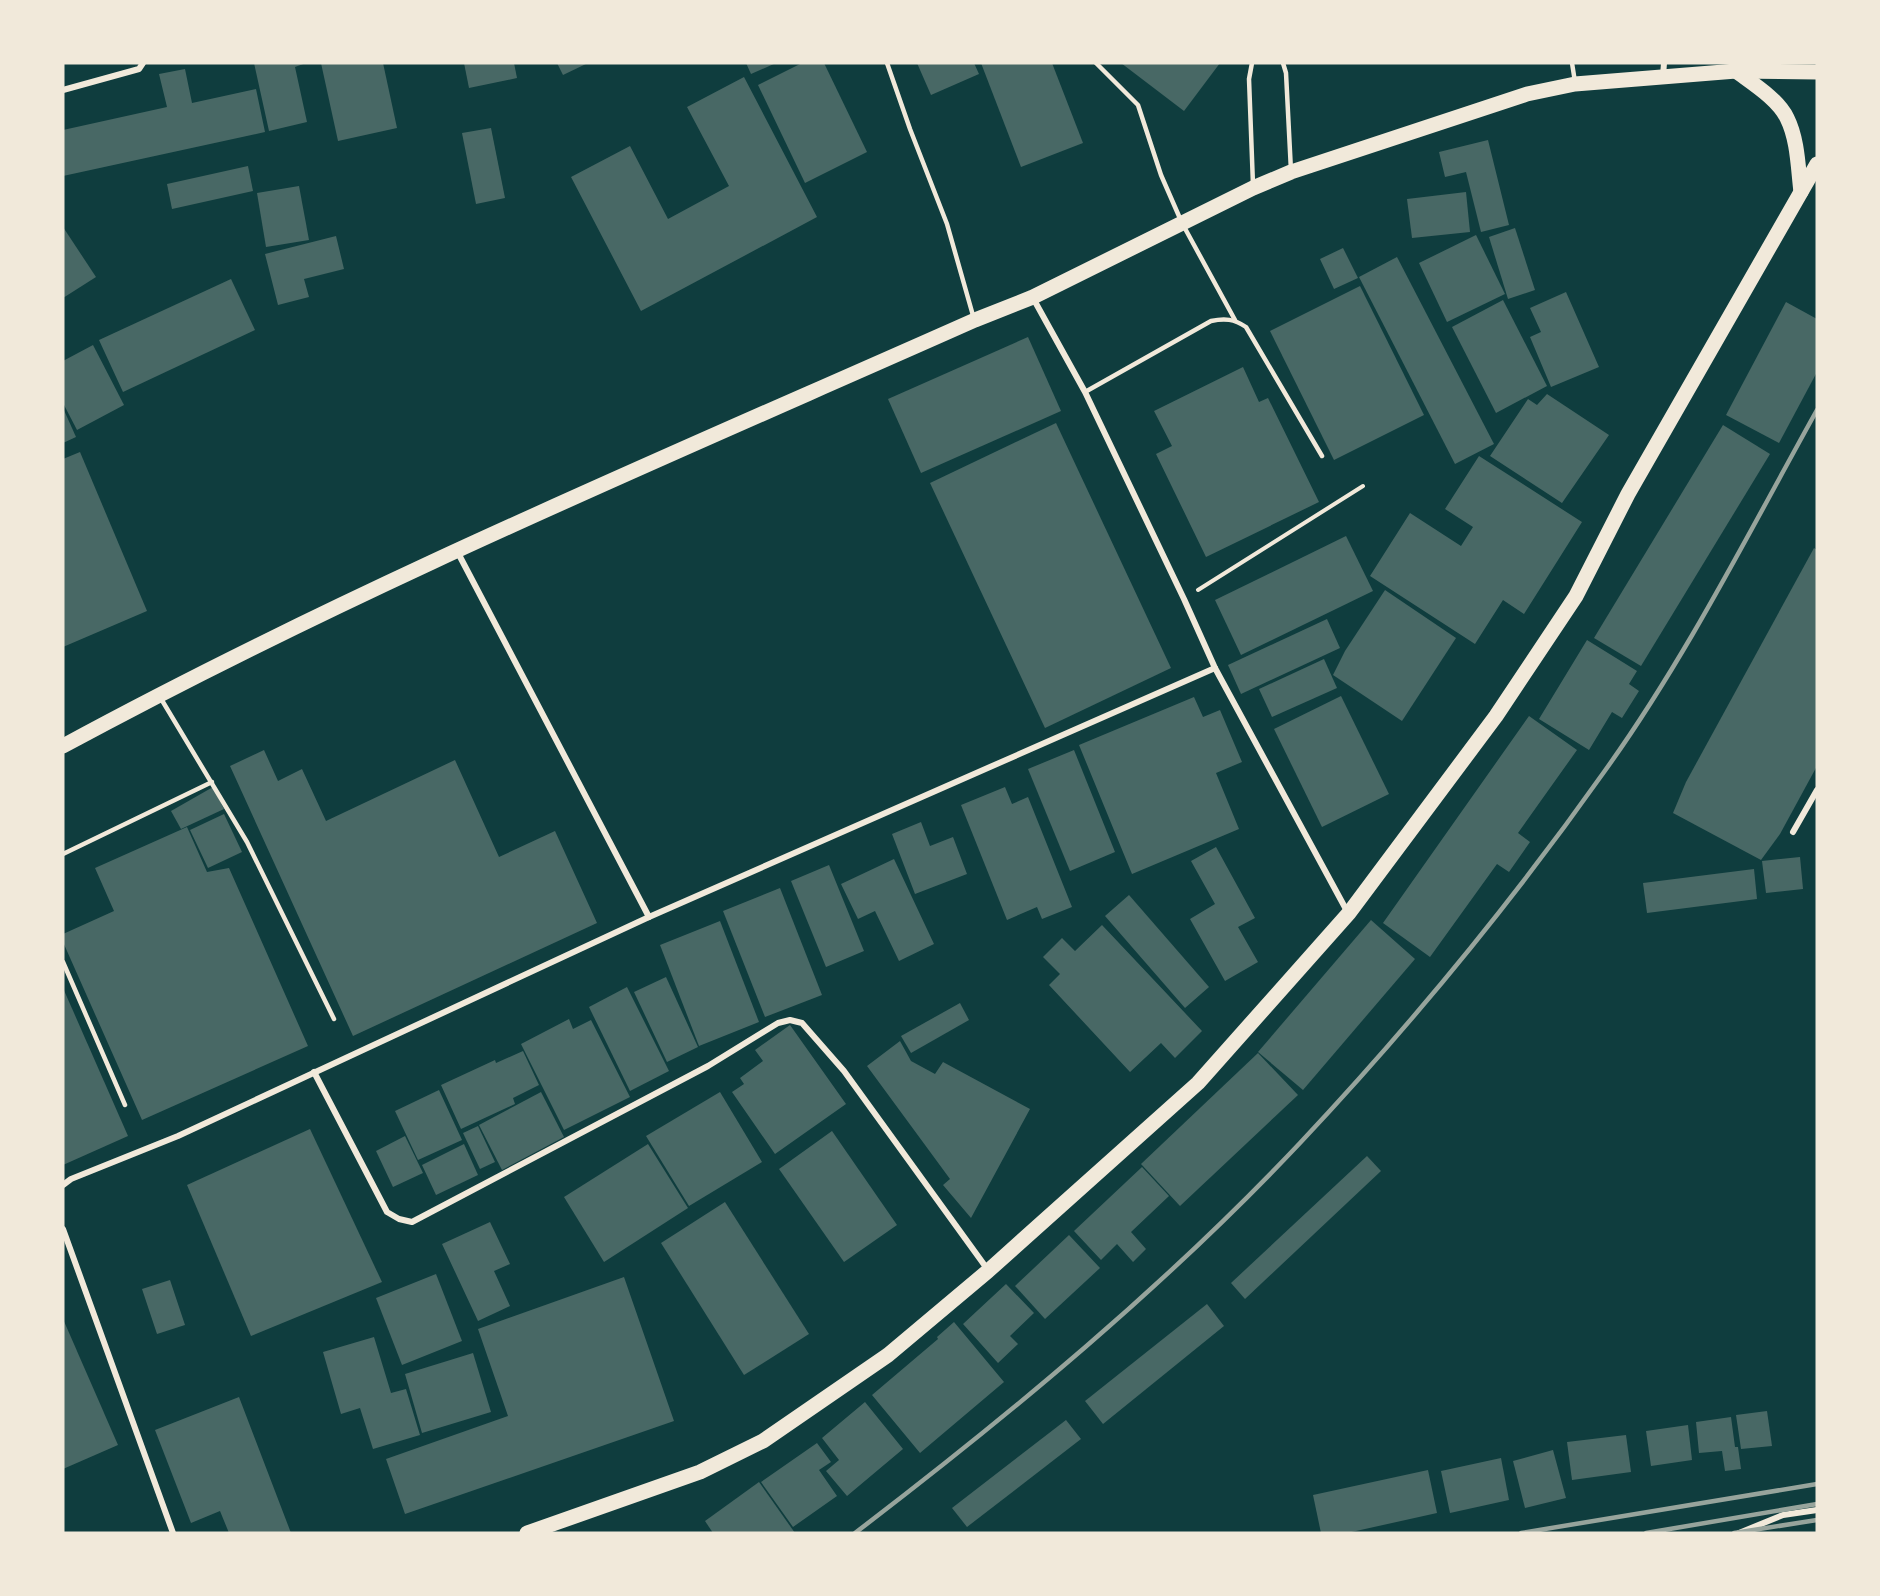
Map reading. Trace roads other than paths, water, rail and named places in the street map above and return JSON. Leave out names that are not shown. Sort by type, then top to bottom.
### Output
[{"type":"main road","points":[[63,746],[158,694],[456,551],[1033,297],[1253,188],[1291,172],[1527,94],[1575,84],[1664,70],[1736,71],[1800,67],[1817,72]]},
{"type":"main road","points":[[1736,71],[1769,96],[1787,117],[1794,139],[1801,192]]},
{"type":"main road","points":[[527,1533],[700,1472],[763,1441],[888,1355],[988,1271],[1198,1083],[1349,913],[1496,716],[1576,596],[1628,494],[1817,164]]},
{"type":"street","points":[[63,90],[139,69],[143,63]]},
{"type":"street","points":[[1033,297],[1085,392],[1215,668],[1349,913]]},
{"type":"street","points":[[456,551],[649,917]]},
{"type":"street","points":[[63,1185],[71,1179],[178,1136],[649,917],[1215,668]]},
{"type":"street","points":[[1793,832],[1817,790]]},
{"type":"street","points":[[314,1071],[387,1212],[399,1219],[412,1222],[708,1066],[778,1023],[790,1020],[802,1023],[844,1071],[988,1271]]},
{"type":"street","points":[[63,1229],[173,1533]]},
{"type":"street","points":[[1739,1533],[1783,1515],[1817,1510]]},
{"type":"lane","points":[[887,63],[947,224],[975,321]]},
{"type":"lane","points":[[1096,63],[1138,105],[1161,175],[1182,223],[1235,320]]},
{"type":"lane","points":[[1252,63],[1249,79],[1253,188]]},
{"type":"lane","points":[[1283,63],[1286,73],[1291,172]]},
{"type":"lane","points":[[1572,63],[1575,84]]},
{"type":"lane","points":[[1085,392],[1211,321],[1235,320],[1246,327],[1322,456]]},
{"type":"lane","points":[[158,694],[247,842],[334,1019]]},
{"type":"lane","points":[[63,854],[212,782]]},
{"type":"lane","points":[[63,962],[125,1105]]},
{"type":"railway","points":[[855,1533],[1029,1395],[1195,1248],[1300,1143],[1420,1009],[1569,821],[1634,729],[1690,640],[1817,410]]},
{"type":"railway","points":[[1521,1533],[1817,1484]]},
{"type":"railway","points":[[1646,1533],[1817,1504]]},
{"type":"railway","points":[[1734,1533],[1817,1520]]}]
